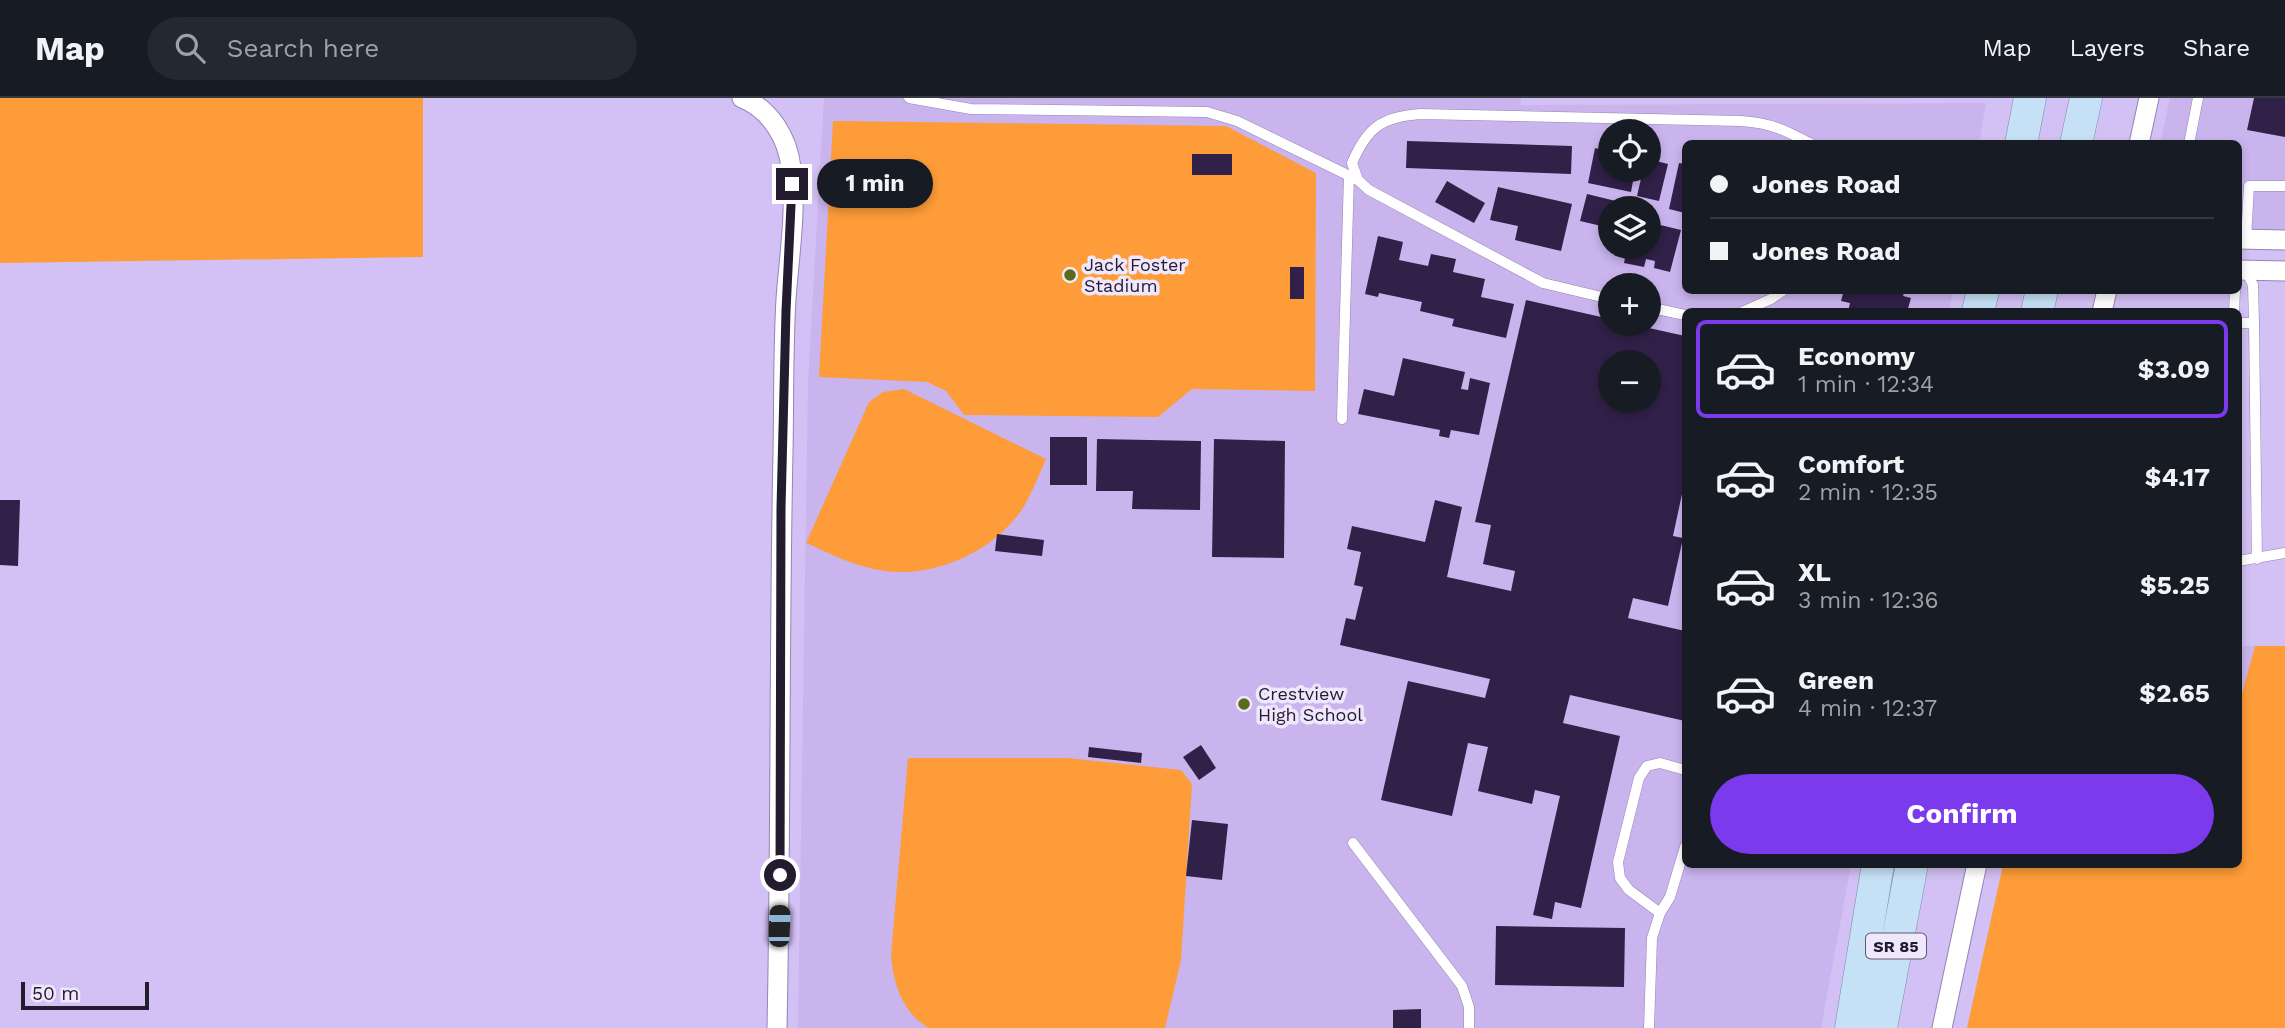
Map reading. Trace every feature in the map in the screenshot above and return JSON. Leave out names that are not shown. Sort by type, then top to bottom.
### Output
[{"type":"main road","points":[[2022,140],[2030,98]]},
{"type":"main road","points":[[2077,140],[2086,98]]},
{"type":"main road","name":"SR 85","points":[[1852,1028],[1877,868]]},
{"type":"main road","name":"SR 85","points":[[1881,1028],[1912,868]]},
{"type":"street","points":[[741,98],[760,109],[777,128],[792,169],[781,508],[777,1028]]},
{"type":"street","points":[[2140,140],[2149,98]]},
{"type":"street","points":[[2242,239],[2285,240]]},
{"type":"street","points":[[2242,274],[2285,271]]},
{"type":"street","points":[[1942,1028],[1976,868]]},
{"type":"lane","points":[[909,98],[971,109],[1207,112],[1237,121],[1353,177],[1369,190],[1543,283],[1598,296]]},
{"type":"lane","points":[[2190,140],[2198,98]]},
{"type":"lane","points":[[1342,419],[1352,163],[1361,142],[1379,124],[1400,116],[1419,114],[1749,121],[1764,122],[1803,140]]},
{"type":"lane","points":[[2242,239],[2243,186],[2285,186]]},
{"type":"lane","points":[[2242,275],[2253,285],[2257,559]]},
{"type":"lane","points":[[1751,308],[1778,294]]},
{"type":"lane","points":[[1661,310],[1682,314]]},
{"type":"lane","points":[[2242,323],[2254,323]]},
{"type":"lane","points":[[2242,561],[2285,553]]},
{"type":"lane","points":[[1660,913],[1629,890],[1620,878],[1618,862],[1639,778],[1647,766],[1660,763],[1682,769]]},
{"type":"lane","points":[[1353,843],[1462,986],[1469,1007],[1469,1028]]},
{"type":"lane","points":[[1648,1028],[1652,938],[1660,913],[1670,897],[1682,857]]},
{"type":"shaded area","points":[[0,98],[423,98],[423,257],[0,263]]},
{"type":"shaded area","name":"Crestview High School","points":[[824,98],[1521,98],[1521,105],[1986,103],[1980,140],[1682,140],[1682,294],[1952,294],[1950,308],[1682,308],[1682,868],[1850,868],[1821,1028],[798,1028],[808,382]]},
{"type":"shaded area","points":[[2170,98],[2285,98],[2285,230],[2242,229],[2242,140],[2161,140]]},
{"type":"shaded area","name":"Jack Foster Stadium","points":[[833,121],[1226,126],[1316,173],[1315,391],[1192,389],[1158,417],[964,415],[946,391],[927,382],[819,377]]},
{"type":"shaded area","points":[[904,389],[1046,459],[1023,508],[993,540],[954,562],[910,572],[866,567],[806,543],[869,402],[883,392]]},
{"type":"shaded area","points":[[2242,646],[2255,646],[2242,693]]},
{"type":"shaded area","points":[[2255,646],[2285,646],[2285,1028],[1967,1028],[2002,868],[2242,868],[2242,693]]},
{"type":"shaded area","points":[[908,758],[1067,758],[1181,770],[1192,784],[1181,960],[1165,1028],[929,1028],[912,1015],[897,987],[891,955]]},
{"type":"building","points":[[2254,98],[2285,98],[2285,137],[2247,130]]},
{"type":"building","points":[[1407,141],[1572,146],[1571,174],[1406,168]]},
{"type":"building","points":[[1595,148],[1598,149],[1598,182],[1633,182],[1631,192],[1588,183]]},
{"type":"building","points":[[1192,154],[1232,154],[1232,175],[1192,175]]},
{"type":"building","points":[[1661,162],[1668,164],[1660,196],[1637,196],[1640,182],[1661,182]]},
{"type":"building","points":[[1679,163],[1682,164],[1682,212],[1669,209]]},
{"type":"building","points":[[1447,181],[1485,203],[1474,223],[1435,202]]},
{"type":"building","points":[[1498,187],[1572,204],[1561,251],[1515,240],[1518,226],[1490,220]]},
{"type":"building","points":[[1587,194],[1598,197],[1598,225],[1580,221]]},
{"type":"building","points":[[1661,225],[1681,230],[1670,272],[1654,268],[1655,261],[1646,259],[1661,259]]},
{"type":"building","points":[[1378,236],[1403,242],[1399,260],[1428,266],[1431,254],[1456,259],[1453,272],[1485,279],[1481,297],[1514,304],[1506,338],[1452,326],[1454,319],[1420,311],[1422,302],[1379,293],[1378,297],[1365,294]]},
{"type":"building","points":[[1625,259],[1646,259],[1644,267],[1624,263]]},
{"type":"building","points":[[1290,267],[1304,267],[1304,299],[1290,299]]},
{"type":"building","points":[[1843,294],[1904,294],[1911,298],[1908,308],[1849,308],[1850,303],[1841,301]]},
{"type":"building","points":[[1526,300],[1598,316],[1598,336],[1661,336],[1661,331],[1682,335],[1682,494],[1673,536],[1682,538],[1682,543],[1668,606],[1633,598],[1628,618],[1682,630],[1682,720],[1570,695],[1563,723],[1620,736],[1581,908],[1555,902],[1552,919],[1533,915],[1560,796],[1535,790],[1532,804],[1478,791],[1488,747],[1468,743],[1452,816],[1381,800],[1408,681],[1485,698],[1490,679],[1340,645],[1346,618],[1355,620],[1363,587],[1354,585],[1361,552],[1347,549],[1352,526],[1425,542],[1435,500],[1462,507],[1447,577],[1511,591],[1515,571],[1483,564],[1491,525],[1475,522]]},
{"type":"building","points":[[1403,358],[1465,372],[1461,389],[1468,390],[1470,378],[1490,383],[1479,435],[1451,430],[1449,438],[1439,436],[1440,430],[1358,414],[1364,389],[1394,396]]},
{"type":"building","points":[[1050,437],[1087,437],[1087,485],[1050,485]]},
{"type":"building","points":[[1097,439],[1201,441],[1200,510],[1132,509],[1133,491],[1096,491]]},
{"type":"building","points":[[1214,439],[1285,441],[1284,558],[1212,557]]},
{"type":"building","points":[[0,500],[20,500],[18,566],[0,565]]},
{"type":"building","points":[[997,534],[1044,540],[1042,556],[995,551]]},
{"type":"building","points":[[1201,745],[1216,768],[1199,780],[1183,757]]},
{"type":"building","points":[[1089,747],[1142,753],[1141,763],[1088,757]]},
{"type":"building","points":[[1192,820],[1228,824],[1222,880],[1186,876]]},
{"type":"building","points":[[1496,926],[1625,928],[1624,987],[1495,985]]},
{"type":"building","points":[[1421,1009],[1421,1028],[1393,1028],[1393,1010]]},
{"type":"place","name":"Jack Foster Stadium","points":[[1070,275]]},
{"type":"place","name":"Crestview High School","points":[[1244,704]]},
{"type":"route","points":[[780,875],[781,508],[792,184]]}]
